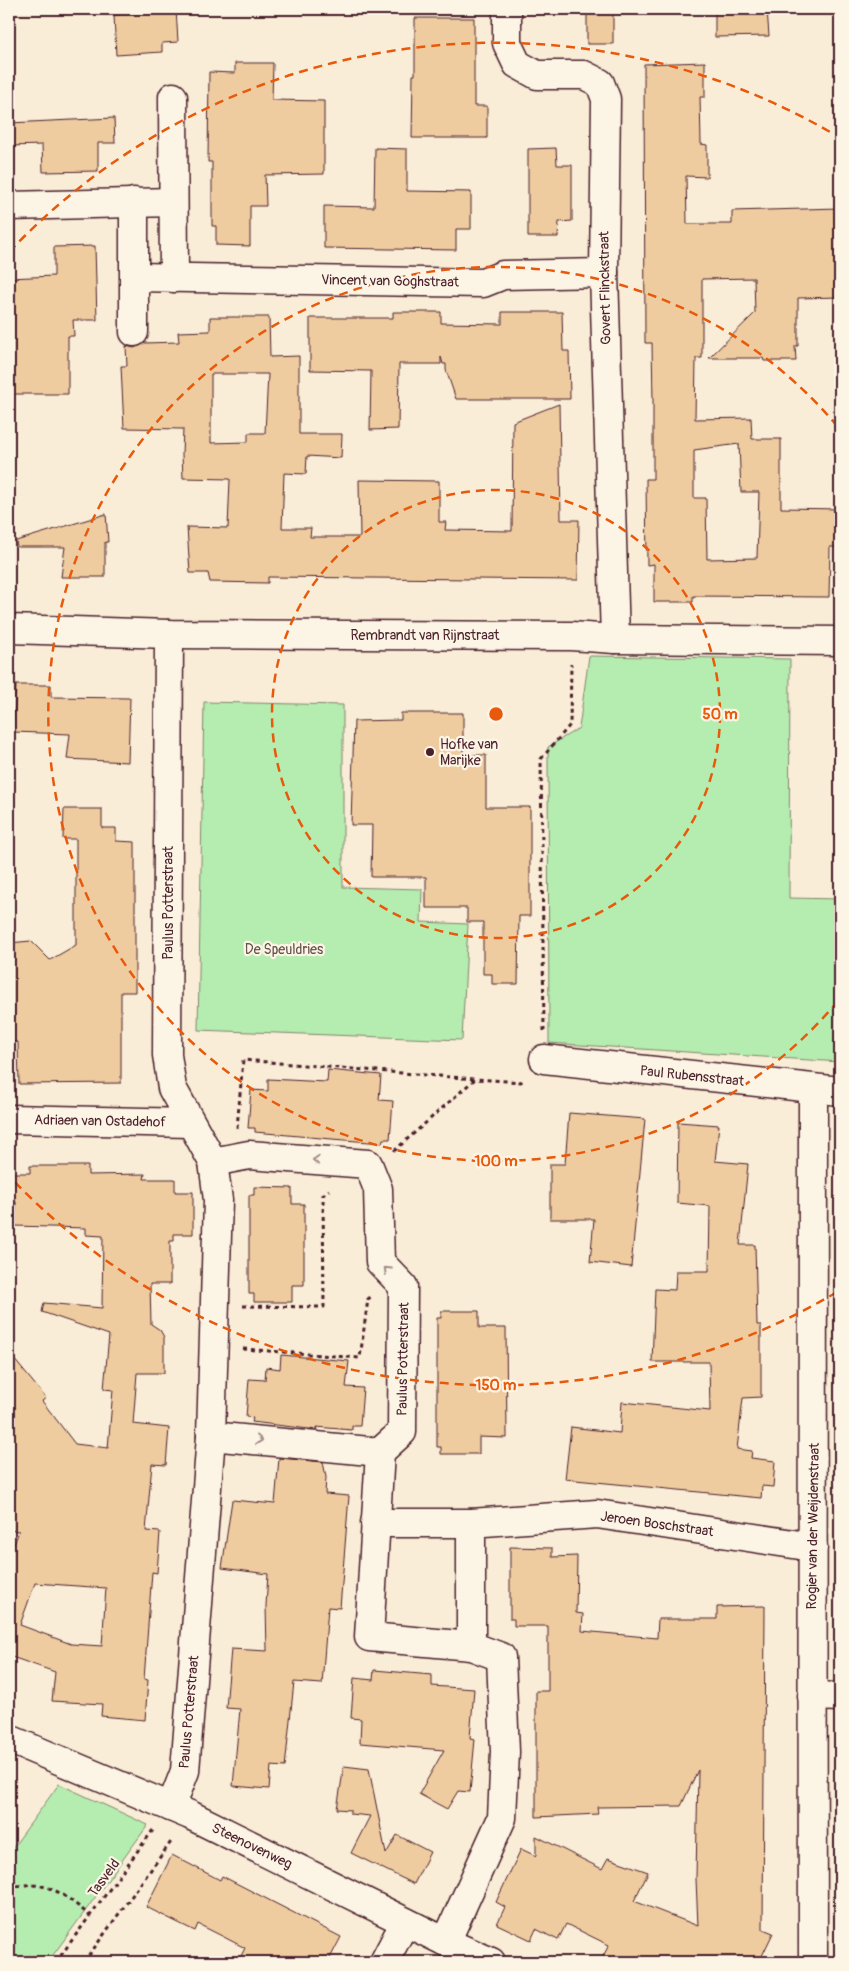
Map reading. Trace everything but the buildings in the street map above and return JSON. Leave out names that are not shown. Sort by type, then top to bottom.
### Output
[{"type":"street","name":"Govert Flinckstraat","points":[[507,9],[507,43],[517,64],[537,75],[584,75],[600,83],[606,99],[604,273],[615,639]]},
{"type":"street","points":[[173,97],[174,278]]},
{"type":"street","points":[[134,202],[134,332]]},
{"type":"street","points":[[9,206],[173,202]]},
{"type":"street","name":"Vincent van Goghstraat","points":[[135,277],[483,282],[502,275],[604,273]]},
{"type":"street","name":"Rembrandt van Rijnstraat","points":[[9,629],[169,634],[571,636],[615,639],[840,641]]},
{"type":"street","name":"Paulus Potterstraat","points":[[169,634],[167,1055],[172,1088],[190,1122],[223,1160],[218,1200],[211,1436],[185,1771],[180,1811]]},
{"type":"street","name":"Paul Rubensstraat","points":[[544,1060],[840,1091]]},
{"type":"street","name":"Rogier van der Weijdenstraat","points":[[813,1089],[813,1547],[811,1642],[813,1962]]},
{"type":"street","name":"Adriaen van Ostadehof","points":[[9,1119],[190,1122]]},
{"type":"street","points":[[223,1160],[249,1154],[364,1167]]},
{"type":"street","name":"Paulus Potterstraat","points":[[364,1167],[378,1189],[380,1262],[403,1286],[402,1432],[380,1452]]},
{"type":"street","points":[[211,1436],[380,1452],[368,1637],[471,1646],[501,1657],[505,1752],[502,1818],[446,1942]]},
{"type":"street","name":"Jeroen Boschstraat","points":[[375,1523],[471,1523],[597,1514],[813,1547]]},
{"type":"street","points":[[471,1523],[471,1646]]},
{"type":"street","points":[[812,1696],[840,1697]]},
{"type":"street","name":"Steenovenweg","points":[[9,1739],[180,1811],[446,1942],[491,1962]]},
{"type":"street","points":[[384,1962],[405,1922]]},
{"type":"path","points":[[223,1160],[243,1060],[521,1082],[544,1060],[541,759],[570,725],[571,636]]},
{"type":"path","points":[[214,1306],[324,1308],[323,1195],[364,1167],[475,1079]]},
{"type":"path","points":[[213,1347],[360,1358],[368,1299],[394,1276]]},
{"type":"path","points":[[84,1962],[180,1811]]},
{"type":"path","name":"Tasveld","points":[[56,1962],[90,1916],[180,1811]]},
{"type":"path","points":[[9,1888],[26,1883],[43,1885],[75,1904],[90,1916]]},
{"type":"green space","points":[[589,656],[790,659],[789,898],[840,899],[840,1062],[549,1043],[548,747],[579,728]]},
{"type":"green space","name":"De Speuldries","points":[[204,702],[343,705],[343,887],[422,889],[421,922],[468,924],[462,1040],[198,1030]]},
{"type":"green space","points":[[59,1784],[148,1825],[48,1962],[9,1962],[9,1853]]},
{"type":"place","name":"Hofke van Marijke","points":[[430,752]]}]
